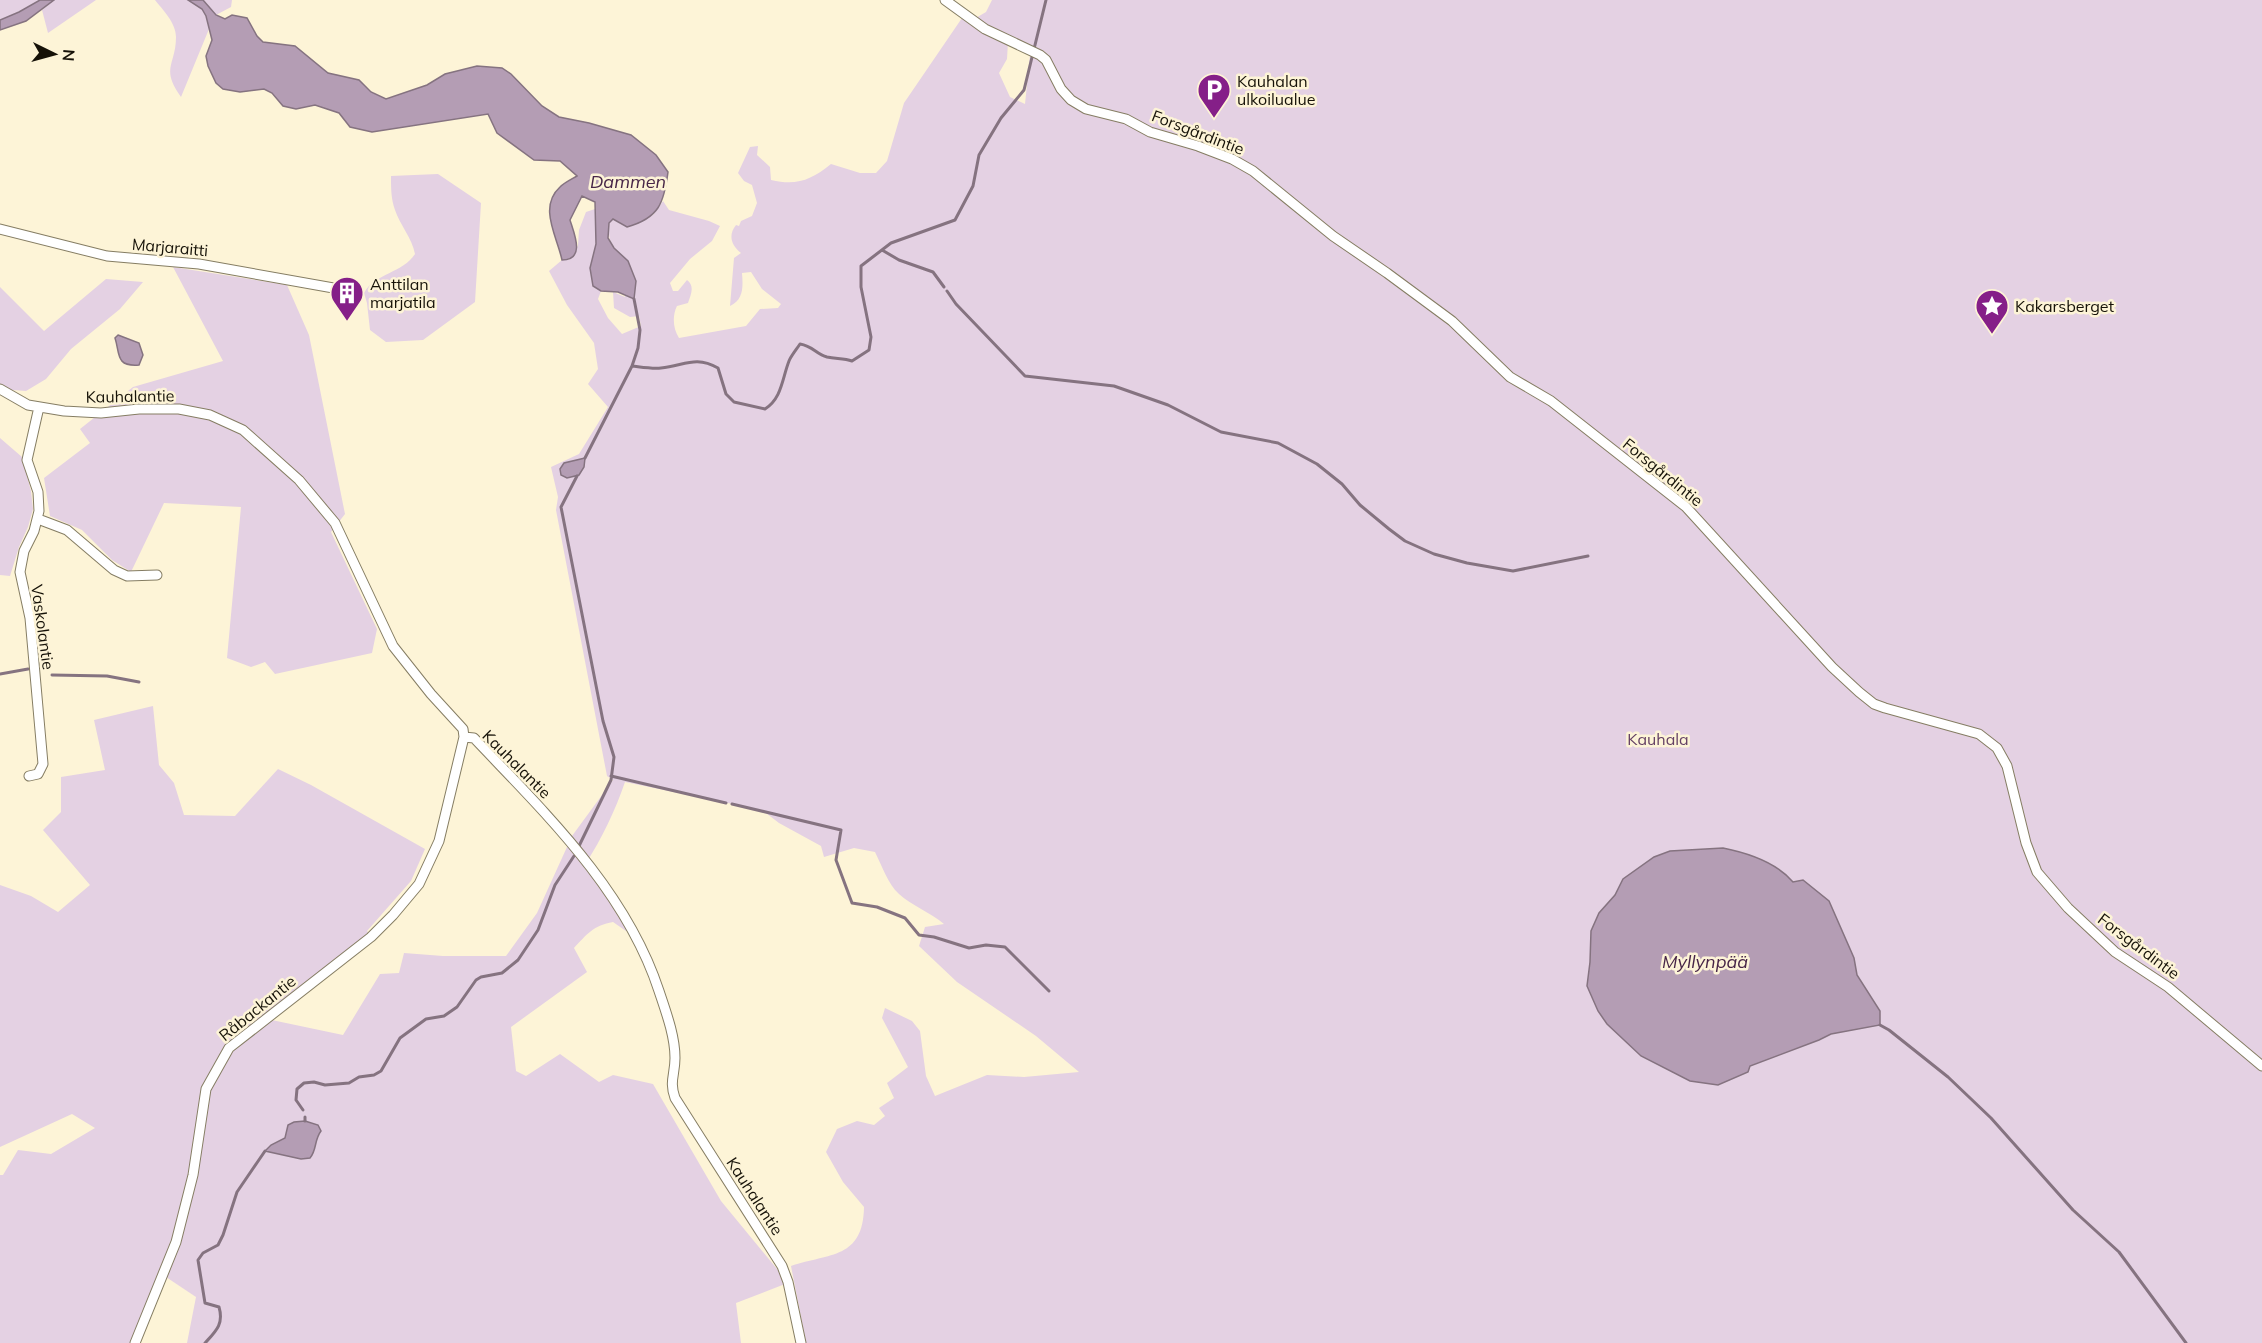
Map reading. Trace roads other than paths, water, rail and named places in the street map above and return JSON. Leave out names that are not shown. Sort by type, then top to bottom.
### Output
[{"type":"street","name":"Forsgårdintie","points":[[945,0],[985,29],[1040,55],[1046,60],[1061,89],[1071,100],[1092,111],[1126,119],[1150,132],[1232,159],[1253,171],[1333,236],[1452,321],[1510,377],[1551,401],[1686,507],[1832,667],[1874,704],[1979,735],[1997,748],[2007,766],[2026,843],[2037,872],[2067,908],[2115,951],[2168,987],[2262,1066]]},
{"type":"street","name":"Marjaraitti","points":[[0,228],[107,256],[200,264],[339,289]]},
{"type":"street","name":"Kauhalantie","points":[[0,389],[28,405],[39,407],[101,413],[139,409],[180,409],[210,415],[243,430],[299,480],[335,523],[393,646],[431,694],[463,729],[464,737],[474,738],[561,831],[629,923],[649,964],[666,1015],[675,1054],[671,1084],[675,1098],[782,1266],[788,1282],[801,1343]]},
{"type":"street","name":"Vaskolantie","points":[[29,776],[38,774],[44,764],[30,618],[20,572],[24,550],[38,519],[38,492],[27,460],[39,407]]},
{"type":"street","points":[[38,519],[67,530],[114,570],[127,576],[157,575]]},
{"type":"street","name":"Råbackantie","points":[[135,1343],[176,1242],[193,1175],[206,1089],[216,1070],[229,1048],[370,937],[393,915],[419,884],[439,842],[464,737]]},
{"type":"water","points":[[40,0],[54,0],[26,21],[0,30],[0,20]]},
{"type":"water","name":"Dammen","points":[[188,0],[203,0],[216,15],[225,19],[232,15],[247,18],[263,42],[295,46],[328,73],[359,80],[371,92],[386,99],[427,85],[445,74],[477,66],[502,68],[511,74],[542,106],[559,117],[631,135],[656,155],[668,172],[662,201],[653,214],[627,227],[613,219],[609,223],[608,238],[614,248],[628,261],[636,281],[634,299],[618,292],[601,291],[593,286],[590,268],[596,244],[595,202],[582,196],[570,220],[576,238],[576,251],[574,256],[562,260],[551,222],[550,203],[560,187],[577,176],[560,161],[534,160],[497,133],[488,114],[372,132],[350,127],[339,113],[315,105],[296,109],[283,106],[272,93],[264,89],[240,92],[223,89],[216,83],[208,66],[206,56],[212,40],[206,16],[202,9]]},
{"type":"water","points":[[118,335],[139,343],[143,355],[139,365],[126,364],[122,361],[115,338]]},
{"type":"water","points":[[585,458],[584,467],[579,475],[567,478],[561,475],[560,469],[564,463]]},
{"type":"water","name":"Myllynpää","points":[[1723,848],[1761,859],[1778,869],[1793,882],[1803,880],[1829,901],[1854,958],[1857,975],[1880,1011],[1880,1025],[1831,1034],[1750,1066],[1748,1072],[1718,1085],[1690,1081],[1641,1056],[1607,1024],[1598,1011],[1587,986],[1591,931],[1599,913],[1615,895],[1623,879],[1654,857],[1670,851]]},
{"type":"water","points":[[305,1121],[318,1125],[321,1131],[310,1158],[301,1159],[265,1151],[285,1138],[288,1125]]},
{"type":"waterway","points":[[632,366],[658,368],[690,362],[710,364],[718,368],[726,394],[734,402],[765,409],[771,405],[778,394],[789,361],[800,344],[827,357],[852,361],[869,350],[871,337],[861,287],[861,266],[891,243],[955,220],[973,186],[979,155],[1001,118],[1024,90],[1046,0]]},
{"type":"waterway","points":[[882,250],[899,260],[933,272],[944,287]]},
{"type":"waterway","points":[[947,291],[956,304],[1025,376],[1114,386],[1168,405],[1221,432],[1278,443],[1317,464],[1342,484],[1360,505],[1405,541],[1434,554],[1467,563],[1513,571],[1588,556]]},
{"type":"waterway","points":[[585,458],[632,366],[638,348],[640,330],[634,299]]},
{"type":"waterway","points":[[577,476],[561,507],[603,721],[614,757],[611,780],[579,846]]},
{"type":"waterway","points":[[0,674],[28,669]]},
{"type":"waterway","points":[[52,675],[107,676],[139,682]]},
{"type":"waterway","points":[[611,776],[726,803]]},
{"type":"waterway","points":[[732,804],[841,830],[836,860],[852,903],[877,907],[905,918],[919,935],[934,937],[969,948],[986,945],[1005,947],[1049,991]]},
{"type":"waterway","points":[[303,1110],[296,1100],[297,1089],[304,1083],[314,1082],[325,1085],[349,1083],[359,1077],[374,1075],[381,1071],[400,1038],[426,1019],[444,1016],[457,1007],[476,980],[502,973],[518,960],[538,930],[555,885],[574,856]]},
{"type":"waterway","points":[[1880,1025],[1948,1077],[1991,1118],[2073,1210],[2119,1252],[2186,1343]]},
{"type":"waterway","points":[[205,1343],[218,1327],[220,1313],[219,1307],[205,1303],[198,1260],[203,1253],[218,1245],[237,1192],[265,1151]]},
{"type":"place","name":"Kauhalan ulkoilualue","points":[[1214,119]]},
{"type":"place","name":"Anttilan marjatila","points":[[347,322]]},
{"type":"place","name":"Kakarsberget","points":[[1992,335]]},
{"type":"park label","name":"Kauhala","points":[[1658,739]]}]
